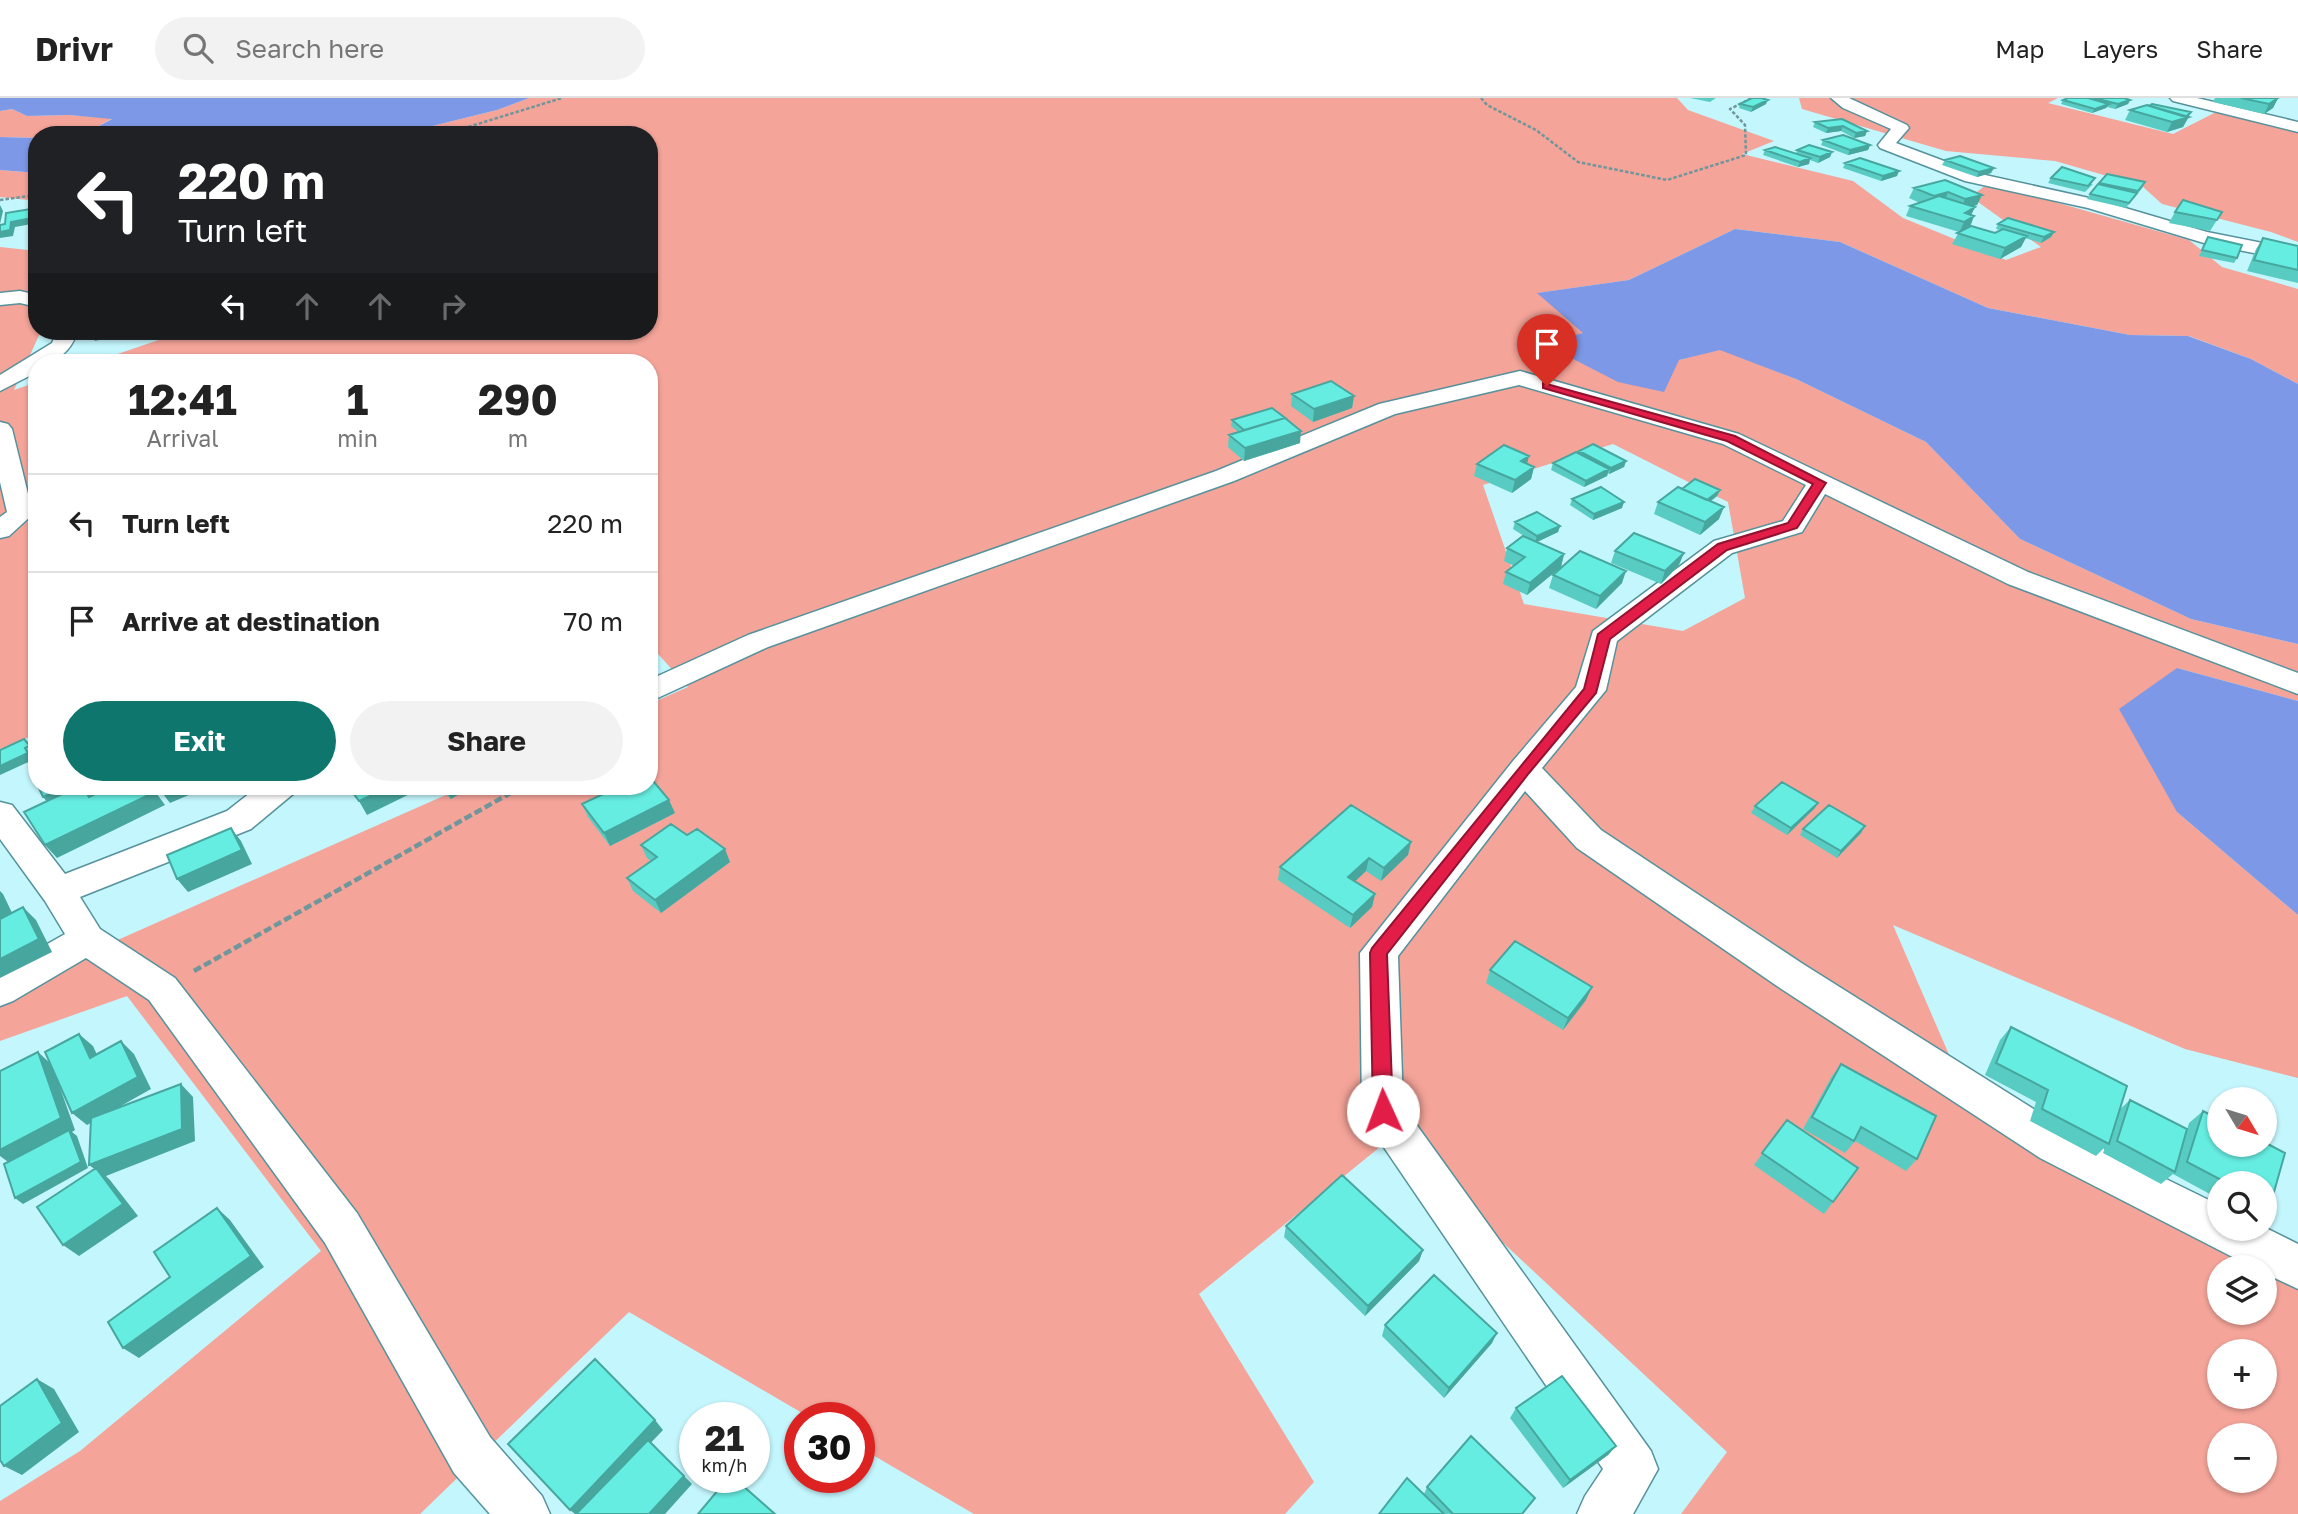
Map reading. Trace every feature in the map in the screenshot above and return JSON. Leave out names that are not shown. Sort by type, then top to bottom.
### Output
[{"type":"street","points":[[1839,98],[1848,105],[1901,128],[1886,145],[1971,177],[2092,204],[2204,237],[2298,256]]},
{"type":"street","points":[[2178,98],[2298,127]]},
{"type":"street","points":[[0,299],[28,299]]},
{"type":"street","points":[[50,354],[61,346],[63,340]]},
{"type":"street","points":[[0,384],[28,368]]},
{"type":"street","points":[[658,688],[758,641],[1226,476],[1387,409],[1520,378],[1731,439],[2018,578],[2298,684]]},
{"type":"street","points":[[0,429],[20,514],[0,530]]},
{"type":"street","points":[[1602,1514],[1633,1469],[1383,1111],[1378,953],[1524,769],[1591,690],[1603,637],[1723,547],[1793,526],[1820,483]]},
{"type":"street","points":[[1524,769],[1589,839],[1790,975],[2055,1145],[2207,1221]]},
{"type":"street","points":[[58,891],[239,820],[270,795]]},
{"type":"street","points":[[0,814],[58,891],[87,939],[162,989],[341,1228],[472,1455],[524,1514]]},
{"type":"street","points":[[0,990],[87,939]]},
{"type":"street","points":[[2246,1241],[2298,1267]]},
{"type":"path","points":[[471,126],[562,98]]},
{"type":"path","points":[[1481,98],[1487,105],[1536,130],[1578,162],[1667,180],[1746,155],[1745,125],[1730,109],[1752,98]]},
{"type":"path","points":[[0,200],[28,196]]},
{"type":"path","points":[[162,989],[507,795]]},
{"type":"shaded area","points":[[529,98],[1677,98],[1688,110],[1774,141],[1742,154],[1853,181],[1903,218],[2006,260],[2041,247],[1971,197],[1988,183],[2189,240],[2222,267],[2298,289],[2298,384],[2251,359],[2189,336],[2130,335],[1988,308],[1840,242],[1735,229],[1629,280],[1538,293],[1584,333],[1543,344],[1679,360],[1720,349],[1796,379],[1926,442],[2020,539],[2191,619],[2298,644],[2298,701],[2177,668],[2177,812],[2298,915],[2298,1078],[2185,1049],[1893,925],[1963,1087],[2207,1221],[2207,1241],[2273,1241],[2298,1247],[2298,1514],[1681,1514],[1727,1452],[1391,1138],[1199,1294],[1314,1482],[1285,1514],[974,1514],[875,1456],[875,1402],[784,1402],[629,1312],[420,1514],[0,1514],[0,1501],[80,1451],[321,1251],[127,996],[0,1041],[0,992],[446,795],[658,795],[658,700],[688,687],[658,654],[658,354],[117,354],[159,340],[658,340],[658,126],[432,126],[497,110]],"holes":[[[1613,444],[1728,502],[1745,598],[1683,631],[1524,604],[1483,485]]]},
{"type":"shaded area","points":[[1799,98],[2058,98],[2048,103],[2173,134],[2222,109],[2298,128],[2298,242],[2271,232],[2162,204],[2142,186],[2055,161],[1946,151],[1802,109]]},
{"type":"shaded area","points":[[12,109],[27,116],[113,118],[99,126],[28,126],[28,138],[0,137],[0,111]]},
{"type":"shaded area","points":[[0,170],[28,172],[28,200],[0,197]]},
{"type":"shaded area","points":[[0,247],[28,250],[28,340],[37,340],[28,354],[14,390],[28,385],[28,738],[0,749]]},
{"type":"water","points":[[0,98],[529,98],[497,110],[432,126],[99,126],[112,119],[69,115],[27,116],[12,109],[0,111]]},
{"type":"water","points":[[0,137],[28,138],[28,172],[0,170]]},
{"type":"water","points":[[1735,229],[1840,242],[1988,308],[2130,335],[2188,336],[2251,359],[2298,384],[2298,644],[2191,619],[2020,539],[1926,442],[1796,379],[1720,350],[1679,360],[1664,392],[1618,382],[1542,343],[1583,333],[1537,293],[1629,280]]},
{"type":"water","points":[[2177,668],[2298,701],[2298,915],[2177,812],[2119,709]]},
{"type":"building","points":[[1752,98],[1768,100],[1753,107],[1740,104]]},
{"type":"building","points":[[2088,98],[2109,104],[2095,109],[2063,100]]},
{"type":"building","points":[[2094,98],[2124,98],[2130,100],[2118,104]]},
{"type":"building","points":[[2241,98],[2278,98],[2269,104]]},
{"type":"building","points":[[2152,104],[2191,112],[2186,117],[2149,106]]},
{"type":"building","points":[[2147,105],[2189,117],[2172,122],[2130,110]]},
{"type":"building","points":[[1842,119],[1867,131],[1856,133],[1843,126],[1828,128],[1815,122]]},
{"type":"building","points":[[1843,135],[1870,145],[1850,150],[1823,140]]},
{"type":"building","points":[[1809,145],[1832,152],[1820,157],[1797,150]]},
{"type":"building","points":[[1775,147],[1810,158],[1800,162],[1765,150]]},
{"type":"building","points":[[1960,156],[1994,168],[1979,172],[1945,160]]},
{"type":"building","points":[[1860,158],[1899,171],[1883,176],[1845,163]]},
{"type":"building","points":[[2062,167],[2095,178],[2088,186],[2051,178]]},
{"type":"building","points":[[2107,174],[2145,182],[2138,191],[2099,183]]},
{"type":"building","points":[[1945,180],[1982,195],[1965,199],[1948,192],[1934,196],[1914,188]]},
{"type":"building","points":[[2098,184],[2137,193],[2129,203],[2090,194]]},
{"type":"building","points":[[1939,196],[1975,207],[1965,213],[1974,216],[1964,222],[1910,206]]},
{"type":"building","points":[[2183,200],[2222,212],[2217,220],[2175,212]]},
{"type":"building","points":[[28,209],[28,219],[11,222],[10,230],[0,232],[0,225],[5,224],[6,213]]},
{"type":"building","points":[[2008,218],[2054,232],[2044,237],[1998,224]]},
{"type":"building","points":[[1971,226],[1995,233],[2003,229],[2027,236],[2005,248],[1957,233]]},
{"type":"building","points":[[2208,237],[2242,245],[2237,258],[2202,250]]},
{"type":"building","points":[[2263,238],[2298,246],[2298,270],[2254,260]]},
{"type":"building","points":[[1331,381],[1354,396],[1314,409],[1292,394]]},
{"type":"building","points":[[1272,408],[1288,420],[1285,418],[1244,430],[1232,420]]},
{"type":"building","points":[[1285,418],[1301,431],[1245,448],[1229,435]]},
{"type":"building","points":[[1593,444],[1626,461],[1611,468],[1579,451]]},
{"type":"building","points":[[1504,445],[1529,456],[1521,461],[1534,467],[1515,480],[1477,464]]},
{"type":"building","points":[[1576,452],[1609,469],[1586,481],[1553,463]]},
{"type":"building","points":[[1695,479],[1720,490],[1707,500],[1682,489]]},
{"type":"building","points":[[1601,487],[1624,502],[1594,514],[1572,499]]},
{"type":"building","points":[[1678,487],[1724,507],[1705,522],[1658,502]]},
{"type":"building","points":[[1537,512],[1560,526],[1537,536],[1515,522]]},
{"type":"building","points":[[1634,533],[1684,553],[1665,571],[1615,551]]},
{"type":"building","points":[[1523,536],[1564,554],[1530,583],[1506,572],[1525,557],[1507,548]]},
{"type":"building","points":[[1580,551],[1626,571],[1600,596],[1553,575]]},
{"type":"building","points":[[24,739],[28,744],[25,748],[28,753],[0,766],[0,750]]},
{"type":"building","points":[[1782,782],[1818,803],[1791,828],[1755,806]]},
{"type":"building","points":[[658,787],[669,800],[604,833],[582,804],[601,795],[658,795]]},
{"type":"building","points":[[60,795],[149,795],[45,845],[24,812]]},
{"type":"building","points":[[355,795],[372,795],[359,801]]},
{"type":"building","points":[[1351,805],[1411,842],[1384,868],[1369,858],[1348,877],[1375,894],[1353,915],[1280,867]]},
{"type":"building","points":[[1829,805],[1865,826],[1841,851],[1803,829]]},
{"type":"building","points":[[671,824],[687,835],[697,829],[725,849],[655,900],[627,878],[657,857],[641,845]]},
{"type":"building","points":[[231,828],[242,850],[177,879],[167,855]]},
{"type":"building","points":[[23,907],[39,939],[0,959],[0,919]]},
{"type":"building","points":[[1515,941],[1592,987],[1568,1018],[1490,970]]},
{"type":"building","points":[[2011,1027],[2127,1086],[2109,1144],[2042,1109],[2048,1090],[1996,1063]]},
{"type":"building","points":[[79,1034],[90,1058],[121,1041],[138,1077],[72,1113],[45,1052]]},
{"type":"building","points":[[38,1052],[61,1118],[0,1150],[0,1071]]},
{"type":"building","points":[[1841,1064],[1936,1116],[1917,1159],[1861,1127],[1854,1141],[1812,1117]]},
{"type":"building","points":[[181,1084],[182,1129],[89,1165],[91,1118]]},
{"type":"building","points":[[2130,1100],[2187,1129],[2175,1172],[2117,1141]]},
{"type":"building","points":[[2203,1111],[2207,1113],[2207,1157],[2277,1157],[2277,1149],[2285,1153],[2277,1181],[2277,1171],[2207,1172],[2187,1162]]},
{"type":"building","points":[[1787,1120],[1858,1168],[1833,1202],[1762,1153]]},
{"type":"building","points":[[69,1130],[81,1162],[15,1198],[4,1164]]},
{"type":"building","points":[[96,1168],[123,1204],[63,1245],[37,1207]]},
{"type":"building","points":[[1342,1175],[1423,1250],[1368,1306],[1286,1226]]},
{"type":"building","points":[[217,1208],[251,1256],[123,1348],[108,1322],[170,1277],[154,1252]]},
{"type":"building","points":[[1434,1275],[1497,1333],[1449,1388],[1385,1325]]},
{"type":"building","points":[[595,1359],[655,1420],[570,1510],[508,1444]]},
{"type":"building","points":[[1562,1376],[1616,1446],[1570,1480],[1516,1408]]},
{"type":"building","points":[[37,1379],[62,1423],[4,1466],[0,1460],[0,1406]]},
{"type":"building","points":[[1471,1436],[1535,1498],[1522,1514],[1453,1514],[1427,1487]]},
{"type":"building","points":[[648,1440],[679,1471],[679,1481],[649,1514],[577,1513]]},
{"type":"building","points":[[1407,1478],[1444,1514],[1379,1514]]},
{"type":"building","points":[[716,1493],[751,1493],[775,1514],[698,1514]]},
{"type":"route","points":[[1383,1111],[1378,953],[1524,769],[1591,690],[1603,637],[1723,547],[1793,526],[1820,483],[1731,439],[1547,386]]}]
